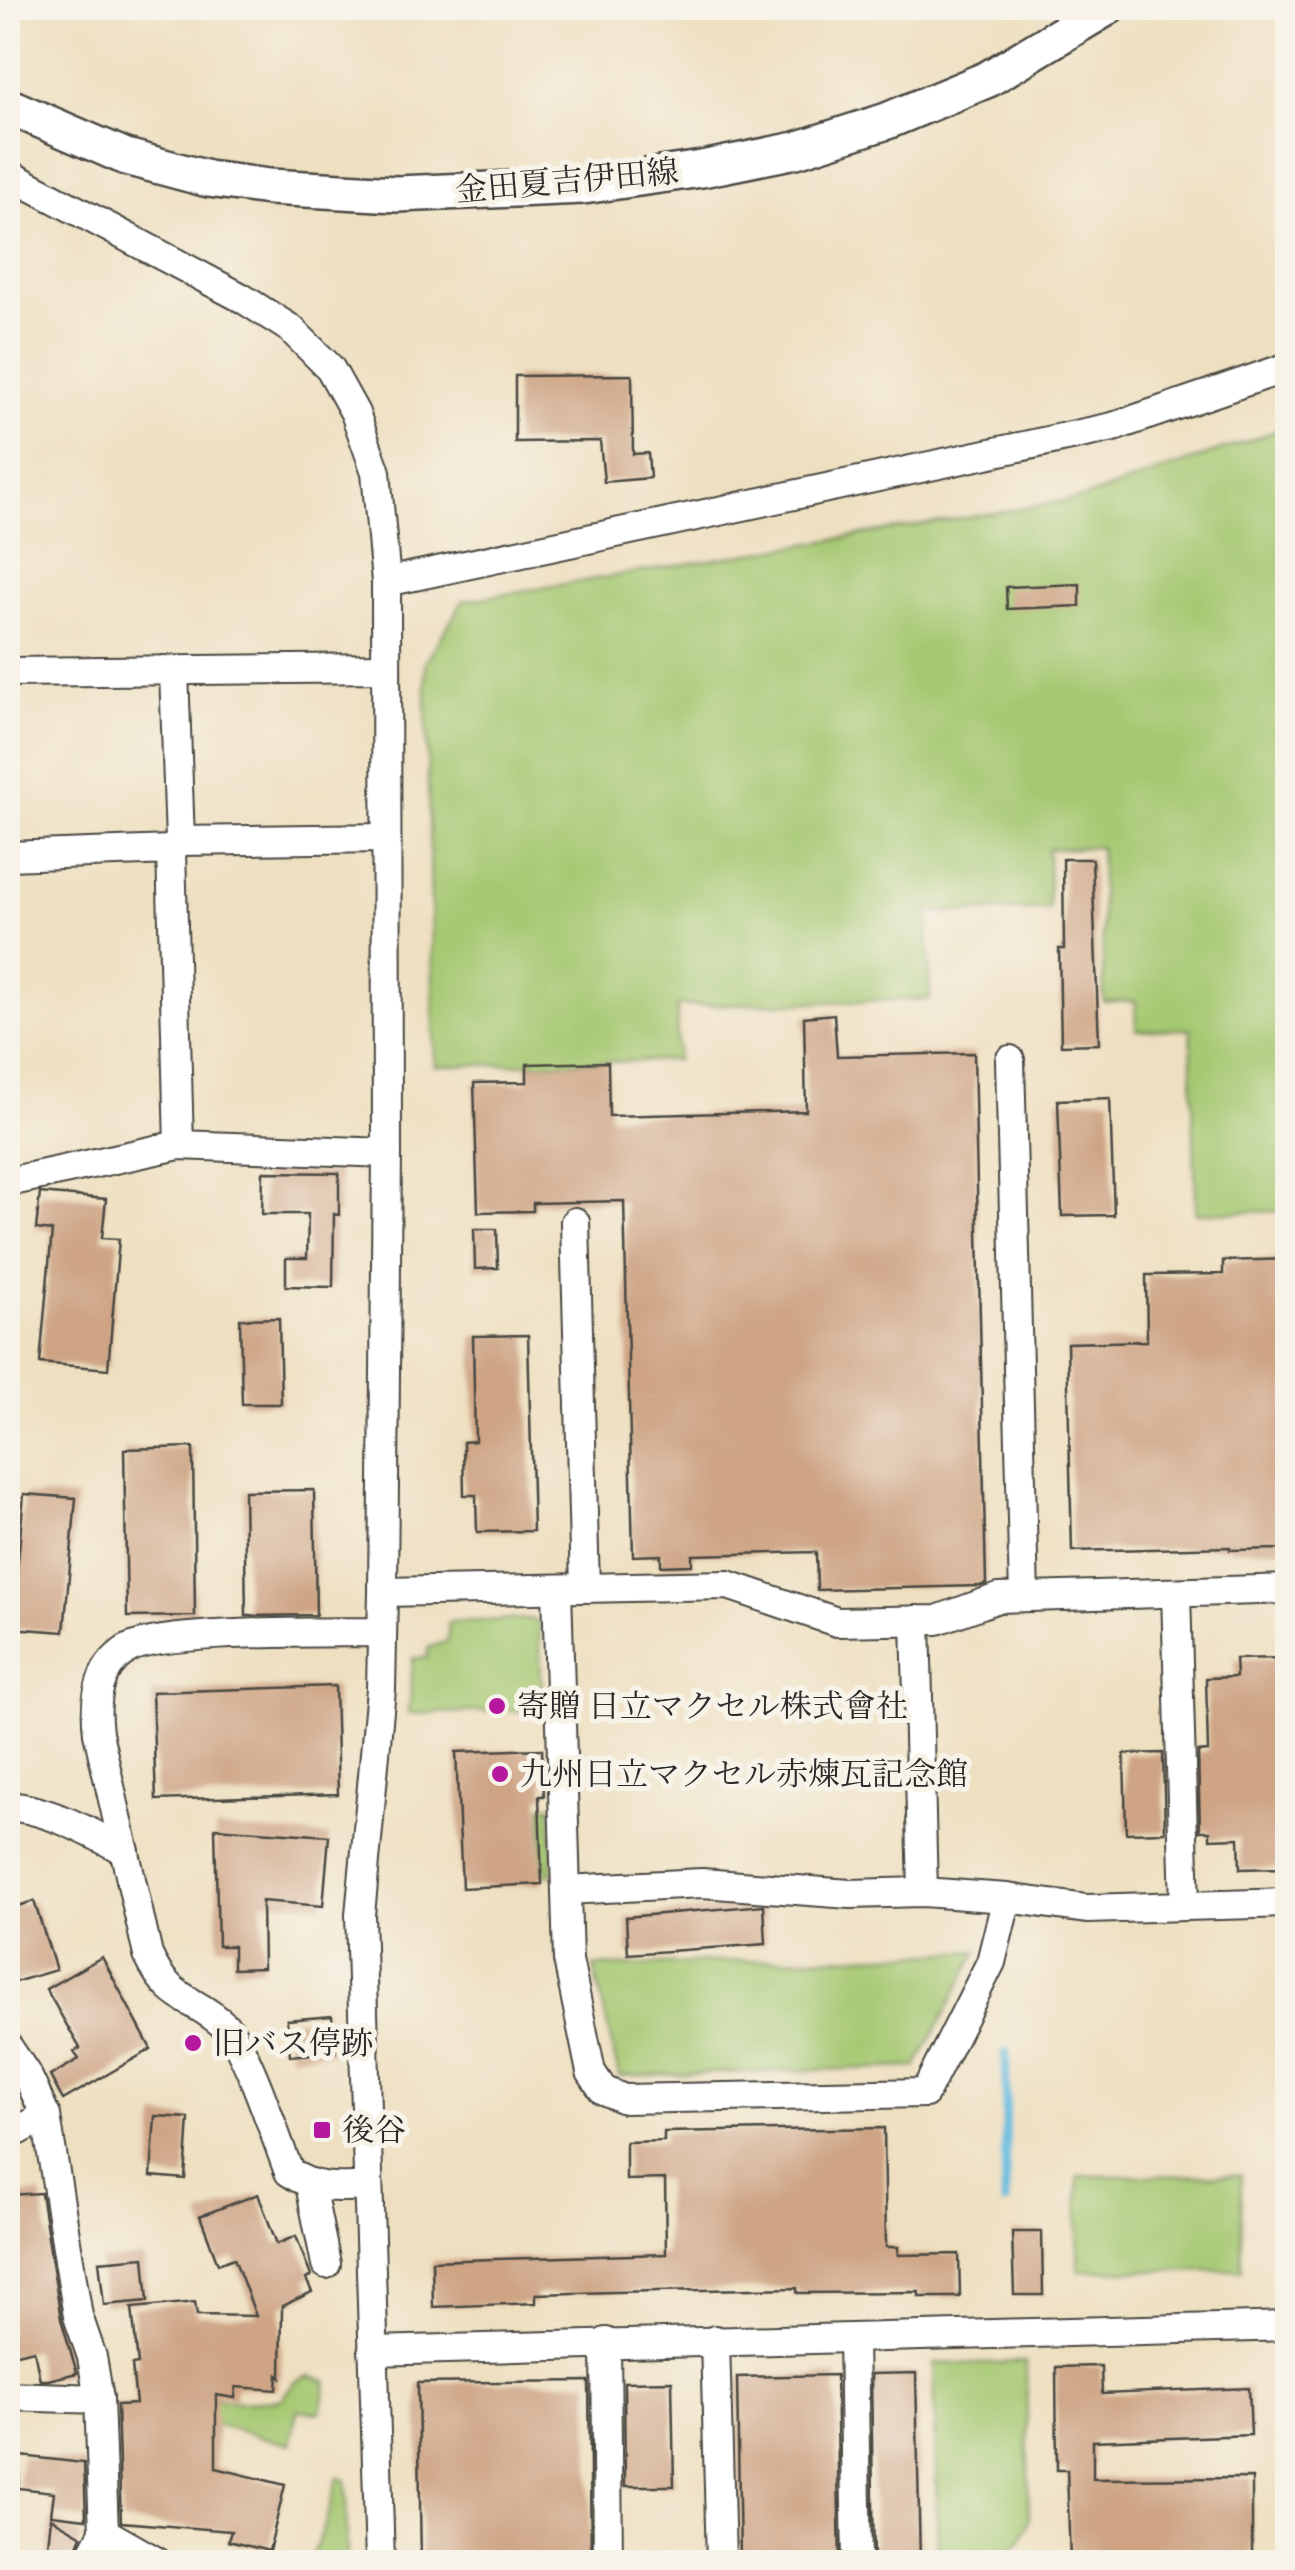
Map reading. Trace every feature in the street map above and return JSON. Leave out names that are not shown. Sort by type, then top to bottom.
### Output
[{"type":"main road","name":"金田夏吉伊田線","points":[[8,106],[126,157],[208,180],[396,194],[582,186],[702,169],[796,150],[887,121],[988,80],[1106,8]]},
{"type":"street","points":[[8,174],[242,298],[291,329],[330,368],[355,413],[376,472],[386,582],[383,1592],[380,1689],[360,1915],[380,2562]]},
{"type":"street","points":[[386,582],[1113,427],[1288,368]]},
{"type":"street","points":[[8,672],[386,668]]},
{"type":"street","points":[[174,670],[178,1144]]},
{"type":"street","points":[[8,856],[386,838]]},
{"type":"street","points":[[1010,1060],[1024,1598]]},
{"type":"street","points":[[8,1182],[178,1144],[387,1152]]},
{"type":"street","points":[[575,1222],[566,1890],[568,1960],[591,2072],[603,2090],[624,2099],[925,2093],[991,1962],[1007,1898]]},
{"type":"street","points":[[383,1592],[728,1585],[837,1622],[937,1620],[998,1598],[1288,1590]]},
{"type":"street","points":[[1176,1593],[1185,1906]]},
{"type":"street","points":[[916,1620],[923,1892]]},
{"type":"street","points":[[367,2186],[335,2188],[310,2184],[290,2172],[229,2030],[179,1997],[156,1972],[148,1955],[98,1733],[95,1701],[112,1662],[141,1642],[382,1632]]},
{"type":"street","points":[[8,1806],[32,1810],[125,1851]]},
{"type":"street","points":[[566,1890],[702,1883],[850,1894],[923,1892],[1007,1898],[1086,1910],[1288,1903]]},
{"type":"street","points":[[8,2047],[28,2077],[46,2116],[78,2316],[92,2357],[99,2399],[104,2532],[88,2562]]},
{"type":"street","points":[[8,2136],[46,2116]]},
{"type":"street","points":[[310,2184],[326,2264]]},
{"type":"street","points":[[373,2350],[1288,2326]]},
{"type":"street","points":[[853,2339],[856,2562]]},
{"type":"street","points":[[715,2340],[721,2562]]},
{"type":"street","points":[[606,2342],[608,2562]]},
{"type":"street","points":[[8,2396],[99,2399]]},
{"type":"street","points":[[104,2532],[157,2562]]},
{"type":"green space","points":[[1287,427],[1287,1211],[1196,1213],[1191,1029],[1136,1030],[1135,1001],[1104,1002],[1100,847],[1048,849],[1049,909],[928,913],[930,999],[677,1006],[677,1060],[435,1066],[425,663],[463,601],[1084,498]]},
{"type":"green space","points":[[532,1619],[539,1625],[542,1693],[527,1694],[527,1710],[409,1714],[413,1658],[427,1658],[428,1648],[448,1641],[448,1622]]},
{"type":"green space","points":[[551,1806],[553,1874],[544,1875],[542,1807]]},
{"type":"green space","points":[[978,1951],[916,2067],[619,2076],[594,1967]]},
{"type":"green space","points":[[1241,2175],[1242,2270],[1078,2271],[1078,2176]]},
{"type":"green space","points":[[1026,2362],[1029,2520],[1022,2538],[1001,2562],[938,2562],[934,2364]]},
{"type":"green space","points":[[309,2376],[327,2381],[321,2412],[297,2410],[290,2445],[200,2420],[202,2397],[241,2402],[280,2400],[295,2382]]},
{"type":"green space","points":[[338,2477],[346,2480],[347,2562],[309,2562],[325,2525]]},
{"type":"building","points":[[632,375],[633,454],[648,453],[650,478],[604,482],[600,441],[515,442],[515,376]]},
{"type":"building","points":[[1080,584],[1080,606],[1007,609],[1006,587]]},
{"type":"building","points":[[1063,859],[1092,859],[1099,1044],[1061,1045],[1059,949],[1064,949]]},
{"type":"building","points":[[834,1014],[837,1056],[974,1053],[986,1584],[980,1586],[817,1590],[816,1552],[692,1555],[692,1565],[661,1566],[661,1555],[633,1556],[624,1201],[533,1203],[533,1211],[478,1212],[474,1083],[527,1082],[527,1064],[608,1062],[609,1116],[806,1111],[804,1017]]},
{"type":"building","points":[[1110,1098],[1114,1215],[1062,1216],[1058,1100]]},
{"type":"building","points":[[263,1172],[339,1173],[333,1287],[286,1286],[286,1258],[307,1258],[308,1214],[262,1214]]},
{"type":"building","points":[[40,1193],[106,1199],[102,1238],[119,1239],[108,1369],[40,1363],[52,1231],[36,1229]]},
{"type":"building","points":[[474,1229],[497,1229],[498,1268],[475,1269]]},
{"type":"building","points":[[1288,1259],[1288,1549],[1072,1551],[1067,1343],[1147,1341],[1146,1275],[1223,1274],[1223,1261]]},
{"type":"building","points":[[279,1318],[281,1404],[242,1404],[240,1319]]},
{"type":"building","points":[[528,1335],[533,1531],[477,1532],[476,1495],[464,1495],[463,1442],[475,1441],[473,1336]]},
{"type":"building","points":[[193,1447],[195,1616],[127,1617],[124,1449]]},
{"type":"building","points":[[314,1490],[316,1615],[246,1616],[244,1491]]},
{"type":"building","points":[[24,1494],[76,1498],[64,1632],[12,1628]]},
{"type":"building","points":[[1288,1658],[1288,1868],[1240,1869],[1239,1838],[1210,1839],[1210,1831],[1200,1831],[1198,1752],[1208,1751],[1206,1678],[1236,1677],[1235,1659]]},
{"type":"building","points":[[335,1686],[338,1794],[156,1800],[152,1692]]},
{"type":"building","points":[[542,1749],[542,1884],[462,1888],[456,1752]]},
{"type":"building","points":[[1163,1753],[1165,1832],[1126,1833],[1124,1754]]},
{"type":"building","points":[[215,1828],[329,1836],[323,1906],[262,1901],[263,1968],[233,1969],[233,1946],[218,1946]]},
{"type":"building","points":[[34,1901],[56,1970],[12,1983],[8,1968],[8,1909]]},
{"type":"building","points":[[764,1905],[766,1944],[628,1954],[626,1917]]},
{"type":"building","points":[[102,1957],[151,2049],[63,2100],[50,2076],[79,2059],[74,2052],[80,2048],[46,1989]]},
{"type":"building","points":[[332,2016],[335,2052],[290,2056],[287,2020]]},
{"type":"building","points":[[155,2116],[189,2118],[185,2179],[151,2176]]},
{"type":"building","points":[[884,2128],[886,2247],[898,2247],[898,2255],[959,2254],[960,2297],[919,2297],[919,2292],[797,2293],[797,2288],[536,2294],[536,2303],[433,2307],[432,2261],[666,2254],[665,2179],[626,2180],[626,2142],[664,2141],[664,2132]]},
{"type":"building","points":[[41,2193],[61,2319],[77,2373],[48,2380],[40,2380],[34,2350],[8,2356],[8,2195]]},
{"type":"building","points":[[258,2194],[277,2244],[296,2236],[311,2276],[306,2279],[312,2292],[282,2306],[281,2378],[278,2375],[277,2390],[236,2387],[235,2398],[216,2395],[216,2468],[285,2485],[269,2551],[228,2541],[231,2531],[121,2522],[117,2405],[136,2404],[132,2365],[138,2364],[132,2308],[195,2302],[197,2315],[256,2316],[234,2258],[218,2264],[200,2216]]},
{"type":"building","points":[[1012,2232],[1042,2232],[1043,2295],[1014,2295]]},
{"type":"building","points":[[144,2257],[148,2301],[104,2305],[99,2261]]},
{"type":"building","points":[[1101,2366],[1102,2394],[1249,2388],[1251,2435],[1093,2441],[1093,2479],[1252,2478],[1252,2562],[1070,2562],[1067,2470],[1057,2470],[1056,2367]]},
{"type":"building","points":[[916,2373],[920,2562],[874,2562],[871,2374]]},
{"type":"building","points":[[836,2375],[840,2562],[740,2562],[737,2377]]},
{"type":"building","points":[[589,2381],[591,2562],[421,2562],[418,2383]]},
{"type":"building","points":[[672,2381],[674,2486],[625,2486],[624,2382]]},
{"type":"building","points":[[21,2456],[84,2463],[86,2519],[51,2515],[54,2492],[18,2488]]},
{"type":"building","points":[[51,2518],[82,2536],[71,2562],[46,2562]]},
{"type":"waterway","points":[[1005,2202],[1006,2052]]},
{"type":"place","name":"寄贈 日立マクセル株式會社","points":[[497,1706]]},
{"type":"place","name":"九州日立マクセル赤煉瓦記念館","points":[[500,1774]]},
{"type":"place","name":"旧バス停跡","points":[[193,2043]]},
{"type":"place","name":"後谷","points":[[322,2130]]}]
